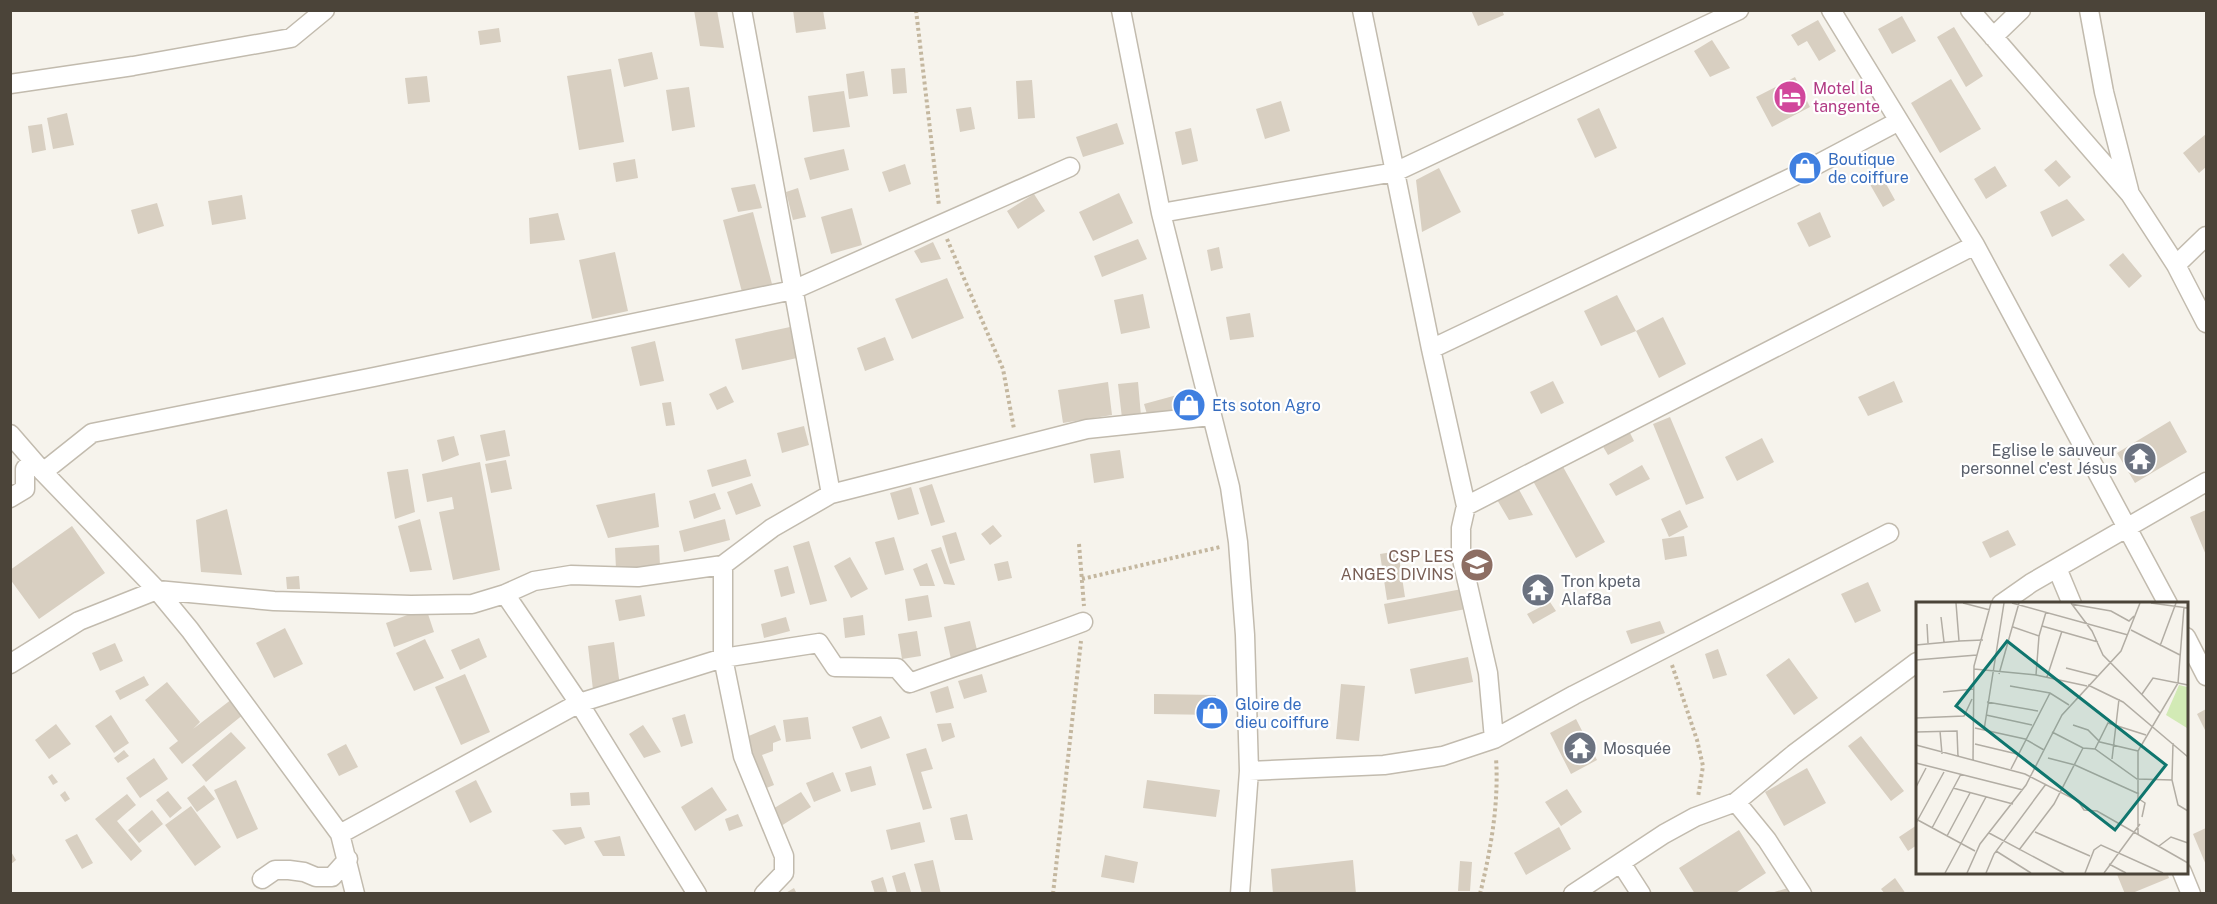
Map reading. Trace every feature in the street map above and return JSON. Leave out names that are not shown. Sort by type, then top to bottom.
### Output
[{"type":"street","points":[[10,84],[133,66],[291,38],[325,10]]},
{"type":"street","points":[[742,10],[831,494]]},
{"type":"street","points":[[1121,10],[1161,213],[1230,487],[1238,542],[1245,635],[1249,771],[1240,894]]},
{"type":"street","points":[[1362,10],[1431,349],[1466,506],[1461,528],[1461,555],[1488,673],[1494,739]]},
{"type":"street","points":[[1161,213],[1395,172],[1740,10]]},
{"type":"street","points":[[1831,10],[1975,244],[2167,602]]},
{"type":"street","points":[[1970,10],[2130,194],[2176,265],[2206,323]]},
{"type":"street","points":[[1993,37],[2021,10]]},
{"type":"street","points":[[2089,10],[2104,92],[2130,194]]},
{"type":"street","points":[[1431,349],[1801,173],[1899,121]]},
{"type":"street","points":[[10,498],[25,489],[25,469],[38,466],[92,433],[793,290],[1070,167]]},
{"type":"street","points":[[2176,265],[2206,236]]},
{"type":"street","points":[[1466,506],[1975,244]]},
{"type":"street","points":[[10,664],[80,621],[157,590],[274,601],[411,605],[472,604],[505,594],[534,581],[571,575],[638,577],[723,565],[772,528],[831,494],[1087,429],[1211,416]]},
{"type":"street","points":[[10,434],[157,590],[190,630],[340,834],[355,894]]},
{"type":"street","points":[[2004,602],[2057,568],[2206,482]]},
{"type":"street","points":[[1249,771],[1384,765],[1443,756],[1494,739],[1889,533]]},
{"type":"street","points":[[723,565],[723,658],[743,756],[784,856],[784,873],[764,894]]},
{"type":"street","points":[[2057,568],[2071,602]]},
{"type":"street","points":[[505,594],[579,703],[697,894]]},
{"type":"street","points":[[340,834],[579,703],[723,658],[819,644],[835,667],[897,668],[910,683],[1083,622]]},
{"type":"street","points":[[2187,639],[2206,676]]},
{"type":"street","points":[[1573,894],[1664,834],[1695,817],[1736,802],[1794,754],[1916,663]]},
{"type":"street","points":[[1736,802],[1767,840],[1802,894]]},
{"type":"street","points":[[262,879],[274,870],[304,872],[316,877],[332,877],[348,859]]},
{"type":"street","points":[[1621,863],[1641,894]]},
{"type":"street","points":[[2182,874],[2191,894]]},
{"type":"path","points":[[1082,579],[1238,542]]},
{"type":"path","points":[[1053,894],[1083,622],[1084,604],[1079,544]]},
{"type":"path","points":[[1666,648],[1697,740],[1703,766],[1695,817]]},
{"type":"path","points":[[1480,894],[1488,861],[1496,800],[1497,771],[1494,739]]},
{"type":"building","points":[[694,10],[717,10],[724,48],[700,46]]},
{"type":"building","points":[[793,10],[823,10],[826,29],[796,33]]},
{"type":"building","points":[[1471,10],[1502,10],[1504,15],[1478,26]]},
{"type":"building","points":[[1902,16],[1916,41],[1892,54],[1878,29]]},
{"type":"building","points":[[1818,20],[1836,51],[1819,61],[1807,41],[1798,46],[1791,35]]},
{"type":"building","points":[[1954,27],[1983,76],[1966,87],[1937,37]]},
{"type":"building","points":[[499,28],[501,42],[480,45],[478,31]]},
{"type":"building","points":[[1712,40],[1730,68],[1710,77],[1694,51]]},
{"type":"building","points":[[652,52],[658,79],[624,87],[618,59]]},
{"type":"building","points":[[905,68],[907,93],[893,94],[891,69]]},
{"type":"building","points":[[611,69],[624,142],[579,150],[567,76]]},
{"type":"building","points":[[864,71],[868,96],[849,99],[846,74]]},
{"type":"building","points":[[427,76],[430,102],[408,104],[405,78]]},
{"type":"building","points":[[1795,77],[1810,107],[1772,127],[1756,97]]},
{"type":"building","points":[[1951,79],[1981,129],[1940,153],[1911,103]]},
{"type":"building","points":[[1032,80],[1035,118],[1018,119],[1016,81]]},
{"type":"building","points":[[689,87],[695,127],[672,131],[666,90]]},
{"type":"building","points":[[844,91],[850,127],[813,132],[808,96]]},
{"type":"building","points":[[1281,101],[1290,131],[1265,139],[1256,109]]},
{"type":"building","points":[[971,107],[975,129],[960,132],[956,109]]},
{"type":"building","points":[[1599,108],[1617,148],[1595,158],[1577,119]]},
{"type":"building","points":[[67,113],[74,145],[53,149],[47,118]]},
{"type":"building","points":[[1117,123],[1124,144],[1083,157],[1076,137]]},
{"type":"building","points":[[42,124],[46,150],[32,153],[28,126]]},
{"type":"building","points":[[1191,128],[1198,161],[1182,165],[1175,132]]},
{"type":"building","points":[[2206,134],[2206,167],[2199,173],[2183,153]]},
{"type":"building","points":[[844,149],[849,170],[810,180],[804,158]]},
{"type":"building","points":[[635,159],[638,178],[616,182],[613,163]]},
{"type":"building","points":[[2056,160],[2071,177],[2059,187],[2044,170]]},
{"type":"building","points":[[905,164],[911,184],[889,192],[882,172]]},
{"type":"building","points":[[1995,166],[2007,186],[1986,199],[1974,179]]},
{"type":"building","points":[[1439,168],[1461,212],[1422,232],[1416,180]]},
{"type":"building","points":[[1880,173],[1895,200],[1883,207],[1868,181]]},
{"type":"building","points":[[755,184],[762,208],[738,212],[731,188]]},
{"type":"building","points":[[798,188],[806,217],[793,220],[786,192]]},
{"type":"building","points":[[1119,193],[1133,223],[1093,241],[1079,212]]},
{"type":"building","points":[[1034,194],[1045,211],[1018,229],[1007,211]]},
{"type":"building","points":[[242,195],[246,219],[212,225],[208,201]]},
{"type":"building","points":[[2067,199],[2085,220],[2052,237],[2040,212]]},
{"type":"building","points":[[157,203],[164,226],[138,234],[131,210]]},
{"type":"building","points":[[852,208],[862,245],[831,254],[821,217]]},
{"type":"building","points":[[753,212],[772,284],[742,292],[723,220]]},
{"type":"building","points":[[1820,212],[1831,237],[1809,247],[1797,223]]},
{"type":"building","points":[[558,213],[565,240],[530,244],[529,218]]},
{"type":"building","points":[[1138,239],[1147,259],[1102,277],[1094,256]]},
{"type":"building","points":[[933,242],[941,259],[921,263],[914,251]]},
{"type":"building","points":[[1219,247],[1223,268],[1211,271],[1207,250]]},
{"type":"building","points":[[615,252],[628,311],[592,319],[579,260]]},
{"type":"building","points":[[2123,253],[2142,276],[2129,288],[2109,265]]},
{"type":"building","points":[[947,278],[964,318],[912,339],[895,299]]},
{"type":"building","points":[[1143,294],[1150,328],[1121,334],[1114,300]]},
{"type":"building","points":[[1617,295],[1636,331],[1601,346],[1584,311]]},
{"type":"building","points":[[1250,313],[1254,337],[1230,340],[1226,317]]},
{"type":"building","points":[[1663,317],[1686,364],[1659,378],[1636,331]]},
{"type":"building","points":[[790,327],[797,358],[742,370],[735,339]]},
{"type":"building","points":[[885,337],[894,360],[865,371],[857,348]]},
{"type":"building","points":[[655,341],[664,381],[640,386],[631,347]]},
{"type":"building","points":[[1553,381],[1564,403],[1541,414],[1530,392]]},
{"type":"building","points":[[1894,381],[1903,402],[1868,416],[1858,397]]},
{"type":"building","points":[[1108,382],[1112,415],[1063,423],[1058,390]]},
{"type":"building","points":[[1138,382],[1141,416],[1122,418],[1118,384]]},
{"type":"building","points":[[726,386],[734,402],[717,410],[709,394]]},
{"type":"building","points":[[1188,392],[1192,409],[1149,421],[1144,404]]},
{"type":"building","points":[[671,402],[675,425],[666,426],[662,403]]},
{"type":"building","points":[[1670,417],[1704,498],[1686,505],[1653,424]]},
{"type":"building","points":[[2170,421],[2187,452],[2135,483],[2117,453]]},
{"type":"building","points":[[1626,425],[1634,441],[1608,455],[1599,440]]},
{"type":"building","points":[[804,426],[809,445],[782,453],[777,433]]},
{"type":"building","points":[[505,430],[510,456],[486,461],[480,435]]},
{"type":"building","points":[[454,436],[459,455],[442,462],[437,440]]},
{"type":"building","points":[[1762,438],[1774,462],[1737,481],[1725,457]]},
{"type":"building","points":[[1120,450],[1124,478],[1094,483],[1090,454]]},
{"type":"building","points":[[746,459],[751,476],[712,487],[707,470]]},
{"type":"building","points":[[506,460],[512,489],[491,493],[485,464]]},
{"type":"building","points":[[480,462],[500,570],[453,580],[439,512],[454,509],[452,497],[427,502],[422,474]]},
{"type":"building","points":[[1562,465],[1605,542],[1576,558],[1533,481]]},
{"type":"building","points":[[1642,465],[1650,479],[1616,496],[1609,484]]},
{"type":"building","points":[[408,469],[415,512],[395,519],[387,472]]},
{"type":"building","points":[[752,483],[761,506],[736,515],[727,492]]},
{"type":"building","points":[[932,484],[945,522],[931,526],[919,488]]},
{"type":"building","points":[[1517,486],[1533,515],[1509,520],[1496,498]]},
{"type":"building","points":[[911,487],[919,514],[898,520],[890,493]]},
{"type":"building","points":[[655,493],[659,527],[608,538],[596,505]]},
{"type":"building","points":[[715,493],[721,509],[694,519],[689,501]]},
{"type":"building","points":[[227,509],[242,575],[201,572],[196,520]]},
{"type":"building","points":[[1680,510],[1688,527],[1669,537],[1661,519]]},
{"type":"building","points":[[2206,510],[2206,555],[2190,517]]},
{"type":"building","points":[[420,519],[432,570],[410,572],[398,526]]},
{"type":"building","points":[[725,519],[730,540],[684,552],[679,531]]},
{"type":"building","points":[[993,525],[1002,536],[990,545],[981,534]]},
{"type":"building","points":[[72,526],[105,573],[39,619],[10,579],[10,570]]},
{"type":"building","points":[[2008,530],[2016,545],[1990,558],[1982,542]]},
{"type":"building","points":[[956,532],[965,560],[950,564],[942,536]]},
{"type":"building","points":[[1684,536],[1687,556],[1665,560],[1662,539]]},
{"type":"building","points":[[894,537],[904,570],[885,575],[875,542]]},
{"type":"building","points":[[809,541],[827,601],[810,605],[793,546]]},
{"type":"building","points":[[659,545],[660,566],[616,569],[615,548]]},
{"type":"building","points":[[941,547],[955,585],[944,584],[931,550]]},
{"type":"building","points":[[1398,551],[1405,597],[1387,600],[1380,554]]},
{"type":"building","points":[[850,557],[868,589],[851,598],[834,566]]},
{"type":"building","points":[[1008,561],[1012,578],[998,581],[994,564]]},
{"type":"building","points":[[927,563],[935,586],[920,586],[913,569]]},
{"type":"building","points":[[788,566],[795,593],[781,597],[774,570]]},
{"type":"building","points":[[299,576],[300,589],[287,589],[286,577]]},
{"type":"building","points":[[1868,582],[1881,611],[1855,623],[1841,594]]},
{"type":"building","points":[[1467,588],[1471,608],[1388,624],[1384,604]]},
{"type":"building","points":[[641,595],[645,616],[619,621],[615,600]]},
{"type":"building","points":[[928,595],[932,617],[908,621],[905,599]]},
{"type":"building","points":[[1550,602],[1556,611],[1533,624],[1527,614]]},
{"type":"building","points":[[426,608],[434,632],[394,647],[386,623]]},
{"type":"building","points":[[863,615],[865,635],[845,638],[843,618]]},
{"type":"building","points":[[786,617],[790,631],[764,638],[761,624]]},
{"type":"building","points":[[970,621],[978,654],[951,659],[944,627]]},
{"type":"building","points":[[1660,621],[1665,633],[1631,644],[1626,631]]},
{"type":"building","points":[[285,628],[303,664],[274,678],[256,643]]},
{"type":"building","points":[[917,631],[921,656],[902,659],[898,634]]},
{"type":"building","points":[[479,638],[487,657],[460,670],[451,650]]},
{"type":"building","points":[[425,639],[444,678],[414,691],[396,653]]},
{"type":"building","points":[[614,642],[620,686],[593,690],[588,646]]},
{"type":"building","points":[[115,643],[123,661],[100,671],[92,653]]},
{"type":"building","points":[[1718,649],[1727,675],[1713,679],[1705,654]]},
{"type":"building","points":[[1468,657],[1473,682],[1415,694],[1410,669]]},
{"type":"building","points":[[1789,658],[1818,698],[1794,715],[1766,675]]},
{"type":"building","points":[[465,674],[490,732],[461,745],[435,687]]},
{"type":"building","points":[[982,674],[987,692],[964,699],[958,681]]},
{"type":"building","points":[[144,676],[149,685],[120,700],[115,691]]},
{"type":"building","points":[[167,682],[200,722],[193,729],[232,699],[244,714],[182,764],[169,748],[178,741],[145,700]]},
{"type":"building","points":[[1341,684],[1365,686],[1359,741],[1336,739]]},
{"type":"building","points":[[948,686],[954,708],[936,713],[930,692]]},
{"type":"building","points":[[1154,694],[1216,695],[1216,715],[1154,714]]},
{"type":"building","points":[[2206,709],[2206,732],[2197,714]]},
{"type":"building","points":[[685,714],[693,743],[681,747],[672,718]]},
{"type":"building","points":[[111,715],[129,743],[114,753],[95,726]]},
{"type":"building","points":[[881,716],[890,738],[861,749],[852,727]]},
{"type":"building","points":[[808,717],[811,739],[786,742],[783,720]]},
{"type":"building","points":[[1576,719],[1597,760],[1571,774],[1550,733]]},
{"type":"building","points":[[951,723],[955,737],[942,742],[937,724]]},
{"type":"building","points":[[56,724],[71,744],[49,759],[35,740]]},
{"type":"building","points":[[643,725],[661,752],[644,758],[629,734]]},
{"type":"building","points":[[775,725],[781,740],[773,743],[773,751],[762,755],[774,785],[764,789],[744,738]]},
{"type":"building","points":[[231,732],[246,748],[206,782],[192,765]]},
{"type":"building","points":[[1861,736],[1904,791],[1891,801],[1848,746]]},
{"type":"building","points":[[346,744],[358,767],[339,776],[327,754]]},
{"type":"building","points":[[926,748],[933,769],[921,772],[932,808],[923,810],[906,754]]},
{"type":"building","points":[[124,750],[129,756],[118,763],[114,758]]},
{"type":"building","points":[[154,758],[168,779],[140,798],[126,778]]},
{"type":"building","points":[[871,766],[876,785],[851,792],[845,773]]},
{"type":"building","points":[[1807,768],[1826,803],[1784,826],[1765,792]]},
{"type":"building","points":[[833,772],[841,791],[814,802],[806,783]]},
{"type":"building","points":[[52,774],[58,782],[53,785],[48,777]]},
{"type":"building","points":[[236,780],[258,829],[237,839],[214,790]]},
{"type":"building","points":[[476,780],[492,812],[470,823],[455,791]]},
{"type":"building","points":[[1147,780],[1220,790],[1216,817],[1143,808]]},
{"type":"building","points":[[204,785],[215,799],[197,812],[187,798]]},
{"type":"building","points":[[712,787],[727,810],[695,831],[681,807]]},
{"type":"building","points":[[1567,789],[1582,812],[1561,826],[1545,802]]},
{"type":"building","points":[[65,791],[70,799],[65,802],[60,795]]},
{"type":"building","points":[[168,791],[182,808],[170,818],[156,800]]},
{"type":"building","points":[[589,792],[590,805],[571,806],[570,793]]},
{"type":"building","points":[[801,792],[811,807],[781,826],[771,810]]},
{"type":"building","points":[[127,794],[136,805],[117,821],[142,851],[131,861],[95,819]]},
{"type":"building","points":[[191,806],[221,847],[195,866],[165,825]]},
{"type":"building","points":[[152,810],[163,824],[139,843],[128,830]]},
{"type":"building","points":[[738,814],[743,826],[729,831],[725,819]]},
{"type":"building","points":[[967,814],[973,840],[955,840],[950,818]]},
{"type":"building","points":[[920,822],[925,842],[891,850],[886,830]]},
{"type":"building","points":[[1916,826],[1916,846],[1908,851],[1899,837]]},
{"type":"building","points":[[581,827],[585,838],[565,845],[552,830]]},
{"type":"building","points":[[1559,827],[1571,849],[1526,875],[1514,853]]},
{"type":"building","points":[[2206,828],[2206,865],[2193,834]]},
{"type":"building","points":[[1739,830],[1766,873],[1734,894],[1695,894],[1679,868]]},
{"type":"building","points":[[77,834],[93,863],[82,869],[65,840]]},
{"type":"building","points":[[620,836],[625,856],[603,856],[594,841]]},
{"type":"building","points":[[10,850],[16,860],[10,865]]},
{"type":"building","points":[[1105,855],[1138,862],[1134,883],[1101,877]]},
{"type":"building","points":[[933,860],[941,894],[922,894],[914,864]]},
{"type":"building","points":[[1353,860],[1356,894],[1273,894],[1271,869]]},
{"type":"building","points":[[1460,861],[1472,862],[1470,891],[1458,891]]},
{"type":"building","points":[[905,872],[911,892],[897,894],[892,876]]},
{"type":"building","points":[[2117,874],[2168,874],[2169,878],[2125,894]]},
{"type":"building","points":[[883,877],[888,894],[875,894],[871,881]]},
{"type":"building","points":[[1895,878],[1906,894],[1885,894],[1881,889]]},
{"type":"building","points":[[794,888],[797,894],[784,894]]},
{"type":"building","points":[[1788,888],[1790,894],[1771,894],[1771,893]]},
{"type":"place","name":"Motel la tangente","points":[[1790,97]]},
{"type":"place","name":"Boutique de coiffure","points":[[1805,168]]},
{"type":"place","name":"Ets soton Agro","points":[[1189,405]]},
{"type":"place","name":"Eglise le sauveur personnel c'est Jésus","points":[[2140,459]]},
{"type":"place","name":"CSP LES ANGES DIVINS","points":[[1477,565]]},
{"type":"place","name":"Tron kpeta Alaf8a","points":[[1538,590]]},
{"type":"place","name":"Gloire de dieu coiffure","points":[[1212,713]]},
{"type":"place","name":"Mosquée","points":[[1580,748]]}]
